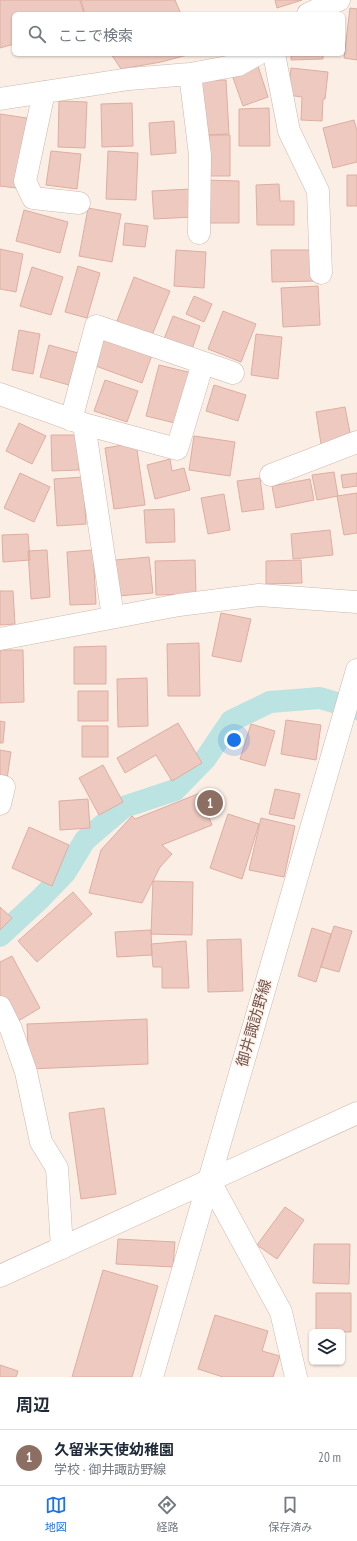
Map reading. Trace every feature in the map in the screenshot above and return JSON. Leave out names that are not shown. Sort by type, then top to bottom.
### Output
[{"type":"street","points":[[312,12],[339,0]]},
{"type":"street","points":[[0,98],[129,79],[190,74],[238,65],[254,56]]},
{"type":"street","points":[[274,56],[289,131],[318,191],[321,273]]},
{"type":"street","points":[[190,74],[200,155],[199,233]]},
{"type":"street","points":[[44,92],[25,181],[33,198],[80,203]]},
{"type":"street","points":[[113,618],[78,422],[96,326],[233,373]]},
{"type":"street","points":[[0,394],[78,422],[177,449],[203,363]]},
{"type":"street","points":[[271,474],[357,442]]},
{"type":"street","points":[[0,639],[179,605],[259,595],[357,602]]},
{"type":"street","name":"御井諏訪野線","points":[[152,1377],[357,670]]},
{"type":"street","points":[[0,786],[4,787],[0,804]]},
{"type":"street","points":[[0,1007],[11,1029],[26,1072],[41,1142],[57,1168],[62,1248]]},
{"type":"street","points":[[0,1276],[357,1113]]},
{"type":"street","points":[[208,1180],[281,1312],[296,1377]]},
{"type":"building","points":[[0,0],[80,0],[83,12],[12,12],[12,45],[0,48]]},
{"type":"building","points":[[81,0],[175,0],[180,12],[84,12]]},
{"type":"building","points":[[275,0],[302,0],[277,8]]},
{"type":"building","points":[[350,8],[357,9],[357,60],[344,58]]},
{"type":"building","points":[[112,56],[184,56],[161,62],[121,69]]},
{"type":"building","points":[[291,56],[323,56],[323,59],[291,60]]},
{"type":"building","points":[[257,63],[268,97],[243,106],[231,72]]},
{"type":"building","points":[[291,68],[328,72],[325,99],[323,99],[322,121],[301,120],[302,97],[288,95]]},
{"type":"building","points":[[226,80],[229,134],[203,135],[200,81]]},
{"type":"building","points":[[59,101],[87,102],[85,148],[58,147]]},
{"type":"building","points":[[132,103],[133,146],[102,147],[101,104]]},
{"type":"building","points":[[269,108],[270,146],[239,146],[239,109]]},
{"type":"building","points":[[0,114],[27,118],[16,188],[0,186]]},
{"type":"building","points":[[354,120],[357,131],[357,162],[333,168],[323,128]]},
{"type":"building","points":[[174,121],[176,153],[151,155],[149,123]]},
{"type":"building","points":[[209,135],[230,135],[230,176],[209,176]]},
{"type":"building","points":[[51,151],[81,154],[77,189],[46,185]]},
{"type":"building","points":[[108,151],[138,153],[136,200],[106,199]]},
{"type":"building","points":[[347,175],[357,175],[357,206],[347,206]]},
{"type":"building","points":[[204,180],[239,181],[239,223],[204,223]]},
{"type":"building","points":[[279,184],[280,201],[294,201],[294,225],[257,225],[256,185]]},
{"type":"building","points":[[191,189],[193,217],[154,219],[152,191]]},
{"type":"building","points":[[88,208],[121,214],[112,262],[79,256]]},
{"type":"building","points":[[24,210],[68,222],[60,253],[16,241]]},
{"type":"building","points":[[125,223],[148,226],[145,247],[123,245]]},
{"type":"building","points":[[0,249],[23,254],[16,292],[0,289]]},
{"type":"building","points":[[176,250],[206,252],[204,288],[174,286]]},
{"type":"building","points":[[271,250],[316,250],[316,281],[272,282]]},
{"type":"building","points":[[78,266],[100,273],[87,318],[65,312]]},
{"type":"building","points":[[32,267],[63,277],[51,315],[20,306]]},
{"type":"building","points":[[134,277],[170,291],[152,335],[117,321]]},
{"type":"building","points":[[318,286],[320,325],[283,327],[281,288]]},
{"type":"building","points":[[194,296],[212,304],[204,322],[186,314]]},
{"type":"building","points":[[223,311],[256,324],[241,362],[208,349]]},
{"type":"building","points":[[173,316],[200,326],[192,349],[164,339]]},
{"type":"building","points":[[19,330],[40,334],[33,374],[12,370]]},
{"type":"building","points":[[256,334],[282,337],[278,379],[251,375]]},
{"type":"building","points":[[103,337],[152,355],[142,383],[93,365]]},
{"type":"building","points":[[49,345],[78,353],[69,385],[40,377]]},
{"type":"building","points":[[159,365],[192,373],[179,424],[146,416]]},
{"type":"building","points":[[105,380],[138,391],[127,422],[94,411]]},
{"type":"building","points":[[214,385],[246,395],[238,421],[206,411]]},
{"type":"building","points":[[345,407],[351,438],[321,444],[316,412]]},
{"type":"building","points":[[19,423],[46,436],[32,464],[6,451]]},
{"type":"building","points":[[51,435],[78,435],[79,470],[52,471]]},
{"type":"building","points":[[194,436],[235,442],[230,476],[189,470]]},
{"type":"building","points":[[136,443],[145,505],[114,509],[105,448]]},
{"type":"building","points":[[170,459],[172,471],[184,468],[190,490],[155,499],[147,465]]},
{"type":"building","points":[[334,472],[338,496],[317,500],[312,475]]},
{"type":"building","points":[[20,473],[50,487],[34,522],[4,508]]},
{"type":"building","points":[[357,473],[357,486],[343,488],[341,475]]},
{"type":"building","points":[[83,477],[86,524],[57,526],[54,479]]},
{"type":"building","points":[[260,478],[264,509],[242,512],[237,481]]},
{"type":"building","points":[[310,479],[314,500],[276,508],[272,486]]},
{"type":"building","points":[[357,493],[357,533],[344,535],[337,496]]},
{"type":"building","points":[[224,494],[230,530],[208,534],[201,498]]},
{"type":"building","points":[[174,509],[175,542],[146,543],[144,510]]},
{"type":"building","points":[[330,530],[333,555],[293,559],[291,534]]},
{"type":"building","points":[[28,534],[30,560],[3,562],[2,535]]},
{"type":"building","points":[[47,550],[50,597],[31,599],[28,551]]},
{"type":"building","points":[[93,550],[96,604],[70,605],[67,552]]},
{"type":"building","points":[[149,557],[153,593],[118,596],[115,560]]},
{"type":"building","points":[[195,560],[196,594],[156,595],[155,561]]},
{"type":"building","points":[[301,560],[302,583],[266,584],[266,561]]},
{"type":"building","points":[[0,591],[13,591],[15,624],[0,625]]},
{"type":"building","points":[[221,613],[251,619],[241,662],[212,656]]},
{"type":"building","points":[[199,643],[200,696],[168,696],[167,644]]},
{"type":"building","points":[[106,646],[106,684],[74,684],[74,647]]},
{"type":"building","points":[[0,650],[23,650],[24,702],[0,703]]},
{"type":"building","points":[[147,678],[148,726],[118,727],[117,679]]},
{"type":"building","points":[[78,691],[108,691],[108,721],[78,721]]},
{"type":"building","points":[[286,720],[321,725],[316,760],[281,754]]},
{"type":"building","points":[[0,721],[5,722],[3,743],[0,743]]},
{"type":"building","points":[[178,723],[202,763],[172,781],[156,755],[125,773],[117,758]]},
{"type":"building","points":[[251,724],[275,731],[265,766],[240,759]]},
{"type":"building","points":[[82,726],[108,726],[108,757],[82,757]]},
{"type":"building","points":[[0,750],[11,752],[7,779],[0,778]]},
{"type":"building","points":[[103,765],[123,802],[99,815],[79,778]]},
{"type":"building","points":[[275,789],[300,794],[294,819],[269,814]]},
{"type":"building","points":[[200,793],[212,825],[162,845],[172,854],[160,867],[142,903],[89,893],[101,850],[132,816],[135,819]]},
{"type":"building","points":[[88,799],[90,828],[60,830],[59,801]]},
{"type":"building","points":[[228,814],[259,824],[242,879],[210,868]]},
{"type":"building","points":[[261,818],[295,826],[284,877],[249,870]]},
{"type":"building","points":[[29,827],[69,845],[52,886],[12,868]]},
{"type":"building","points":[[153,881],[193,882],[192,935],[151,934]]},
{"type":"building","points":[[73,892],[92,914],[37,962],[18,941]]},
{"type":"building","points":[[0,907],[12,918],[0,930]]},
{"type":"building","points":[[334,926],[352,931],[339,972],[321,967]]},
{"type":"building","points":[[312,928],[331,934],[316,982],[298,976]]},
{"type":"building","points":[[151,930],[152,955],[117,957],[115,932]]},
{"type":"building","points":[[241,939],[243,991],[208,992],[207,940]]},
{"type":"building","points":[[186,941],[189,988],[162,988],[162,967],[153,967],[151,944]]},
{"type":"building","points":[[12,956],[40,1008],[15,1023],[0,996],[0,962]]},
{"type":"building","points":[[147,1019],[148,1064],[29,1069],[27,1024]]},
{"type":"building","points":[[104,1108],[116,1194],[81,1199],[69,1113]]},
{"type":"building","points":[[285,1207],[304,1220],[277,1259],[257,1245]]},
{"type":"building","points":[[118,1239],[175,1242],[173,1267],[116,1264]]},
{"type":"building","points":[[314,1244],[350,1244],[349,1284],[313,1283]]},
{"type":"building","points":[[103,1270],[158,1286],[132,1377],[72,1377]]},
{"type":"building","points":[[316,1293],[351,1293],[351,1332],[345,1332],[345,1329],[316,1329]]},
{"type":"building","points":[[215,1315],[268,1331],[262,1351],[280,1356],[273,1377],[223,1377],[198,1369]]},
{"type":"building","points":[[0,1365],[18,1371],[16,1377],[0,1377]]},
{"type":"waterway","points":[[0,936],[40,899],[65,873],[85,840],[124,807],[175,790],[206,758],[231,721],[270,702],[320,698],[357,709]]},
{"type":"place","name":"久留米天使幼稚園","points":[[210,803]]}]
